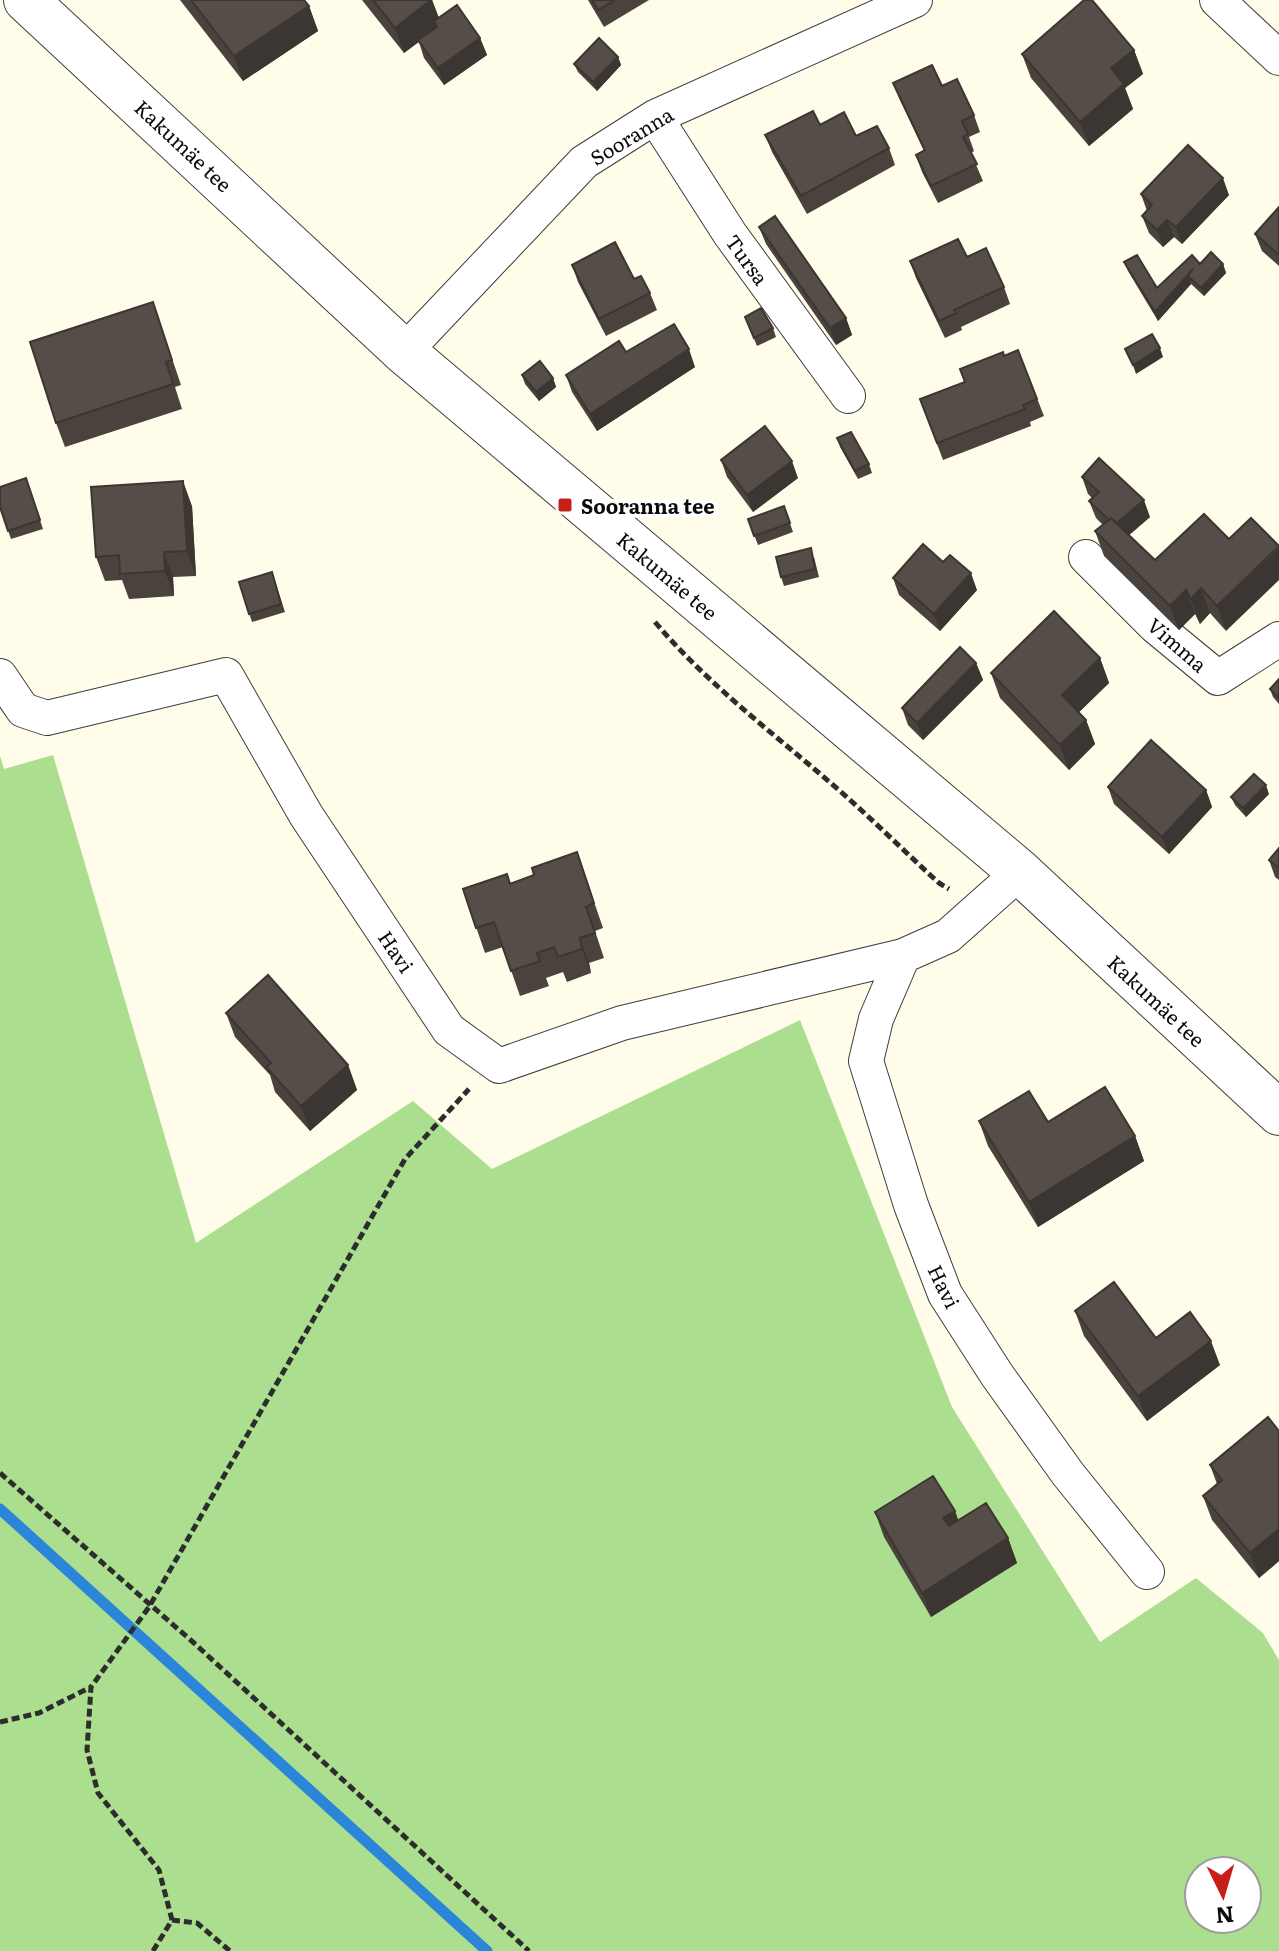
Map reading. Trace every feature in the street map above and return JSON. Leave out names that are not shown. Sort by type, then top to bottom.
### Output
[{"type":"street","name":"Kakumäe tee","points":[[26,0],[404,352],[1020,872],[1279,1113]]},
{"type":"street","name":"Sooranna","points":[[404,352],[584,162],[655,117],[915,0]]},
{"type":"street","points":[[1217,0],[1279,58]]},
{"type":"street","name":"Tursa","points":[[655,117],[730,234],[848,396]]},
{"type":"street","name":"Vimma","points":[[1086,557],[1155,626],[1218,678],[1279,639]]},
{"type":"street","name":"Havi","points":[[0,676],[23,710],[47,718],[226,675],[306,815],[449,1030],[491,1059]]},
{"type":"street","points":[[491,1059],[499,1066],[622,1023],[903,956],[948,936],[1020,872]]},
{"type":"street","name":"Havi","points":[[903,956],[876,1019],[866,1061],[911,1205],[945,1294],[997,1375],[1059,1462],[1147,1572]]},
{"type":"path","points":[[0,1722],[39,1713],[91,1687],[121,1649],[149,1607],[405,1159],[462,1098],[491,1059]]},
{"type":"path","points":[[0,1473],[206,1654],[529,1951]]},
{"type":"path","points":[[91,1687],[87,1750],[98,1793],[159,1870],[172,1920],[153,1951]]},
{"type":"path","points":[[172,1920],[197,1923],[230,1951]]},
{"type":"green space","points":[[53,755],[196,1243],[413,1101],[492,1169],[800,1020],[952,1407],[1100,1642],[1196,1578],[1263,1633],[1279,1660],[1279,1951],[0,1951],[0,756],[4,769]]},
{"type":"building","points":[[191,0],[304,0],[309,6],[234,56]]},
{"type":"building","points":[[373,0],[431,0],[395,28]]},
{"type":"building","points":[[592,0],[615,0],[598,10]]},
{"type":"building","points":[[1084,0],[1092,0],[1134,50],[1111,68],[1124,84],[1080,122],[1022,54]]},
{"type":"building","points":[[457,5],[480,38],[438,68],[418,40],[437,27],[434,21]]},
{"type":"building","points":[[599,38],[618,57],[593,82],[574,64]]},
{"type":"building","points":[[932,65],[942,86],[957,79],[974,115],[962,121],[968,134],[963,137],[977,164],[931,186],[916,155],[925,150],[893,83]]},
{"type":"building","points":[[813,111],[820,125],[844,112],[856,136],[877,126],[889,148],[801,196],[765,135]]},
{"type":"building","points":[[1188,145],[1223,178],[1176,227],[1167,220],[1157,230],[1142,216],[1152,205],[1141,194]]},
{"type":"building","points":[[1279,207],[1279,255],[1255,234]]},
{"type":"building","points":[[775,216],[846,318],[830,328],[759,227]]},
{"type":"building","points":[[958,239],[967,257],[986,248],[1004,287],[954,310],[956,313],[939,321],[910,261]]},
{"type":"building","points":[[615,242],[634,279],[641,276],[650,293],[599,319],[572,265]]},
{"type":"building","points":[[1211,252],[1223,264],[1201,288],[1188,276],[1193,269],[1155,312],[1124,262],[1137,255],[1157,288],[1192,255],[1200,264]]},
{"type":"building","points":[[153,302],[172,360],[166,362],[173,384],[56,423],[30,342]]},
{"type":"building","points":[[761,308],[773,328],[754,338],[745,317]]},
{"type":"building","points":[[674,324],[689,349],[590,414],[566,375],[619,341],[626,352]]},
{"type":"building","points":[[1152,334],[1160,348],[1133,365],[1125,349]]},
{"type":"building","points":[[1018,350],[1037,399],[1023,405],[1025,409],[937,443],[920,399],[965,382],[960,369],[1003,352],[1004,356]]},
{"type":"building","points":[[540,361],[553,378],[536,392],[522,375]]},
{"type":"building","points":[[765,426],[792,461],[747,495],[721,460]]},
{"type":"building","points":[[851,432],[869,464],[855,471],[837,438]]},
{"type":"building","points":[[1099,458],[1144,500],[1117,523],[1111,518],[1109,520],[1089,501],[1099,492],[1082,477]]},
{"type":"building","points":[[26,478],[40,520],[8,531],[0,507],[0,487]]},
{"type":"building","points":[[183,481],[187,551],[164,552],[165,571],[120,574],[119,555],[96,557],[91,487]]},
{"type":"building","points":[[784,506],[790,523],[754,536],[748,519]]},
{"type":"building","points":[[1204,514],[1229,539],[1251,518],[1279,546],[1217,606],[1201,588],[1191,599],[1186,590],[1170,606],[1095,531],[1111,518],[1155,560]]},
{"type":"building","points":[[923,544],[943,562],[950,555],[971,573],[934,614],[893,578]]},
{"type":"building","points":[[811,548],[815,569],[781,577],[776,557]]},
{"type":"building","points":[[272,572],[281,604],[249,614],[239,582]]},
{"type":"building","points":[[1054,611],[1100,658],[1062,695],[1086,720],[1060,745],[991,673]]},
{"type":"building","points":[[960,647],[976,663],[917,723],[902,708]]},
{"type":"building","points":[[1279,679],[1279,698],[1270,689]]},
{"type":"building","points":[[1151,740],[1206,790],[1162,837],[1108,787]]},
{"type":"building","points":[[1254,774],[1266,785],[1243,808],[1231,797]]},
{"type":"building","points":[[1279,848],[1279,868],[1269,860]]},
{"type":"building","points":[[577,852],[594,903],[586,907],[595,933],[580,938],[582,949],[558,957],[554,947],[537,953],[540,961],[511,971],[494,922],[476,928],[463,889],[507,874],[510,884],[534,875],[532,868]]},
{"type":"building","points":[[268,975],[348,1065],[301,1106],[266,1067],[271,1063],[226,1013]]},
{"type":"building","points":[[1105,1087],[1135,1136],[1029,1202],[979,1121],[1029,1091],[1048,1122]]},
{"type":"building","points":[[1114,1282],[1156,1338],[1190,1312],[1211,1341],[1138,1396],[1075,1311]]},
{"type":"building","points":[[1268,1417],[1279,1431],[1279,1529],[1250,1553],[1203,1496],[1222,1480],[1210,1465]]},
{"type":"building","points":[[933,1476],[955,1511],[943,1518],[949,1526],[986,1503],[1008,1538],[922,1593],[875,1512]]},
{"type":"waterway","points":[[0,1509],[487,1951]]},
{"type":"place","name":"Sooranna tee","points":[[565,505]]}]
